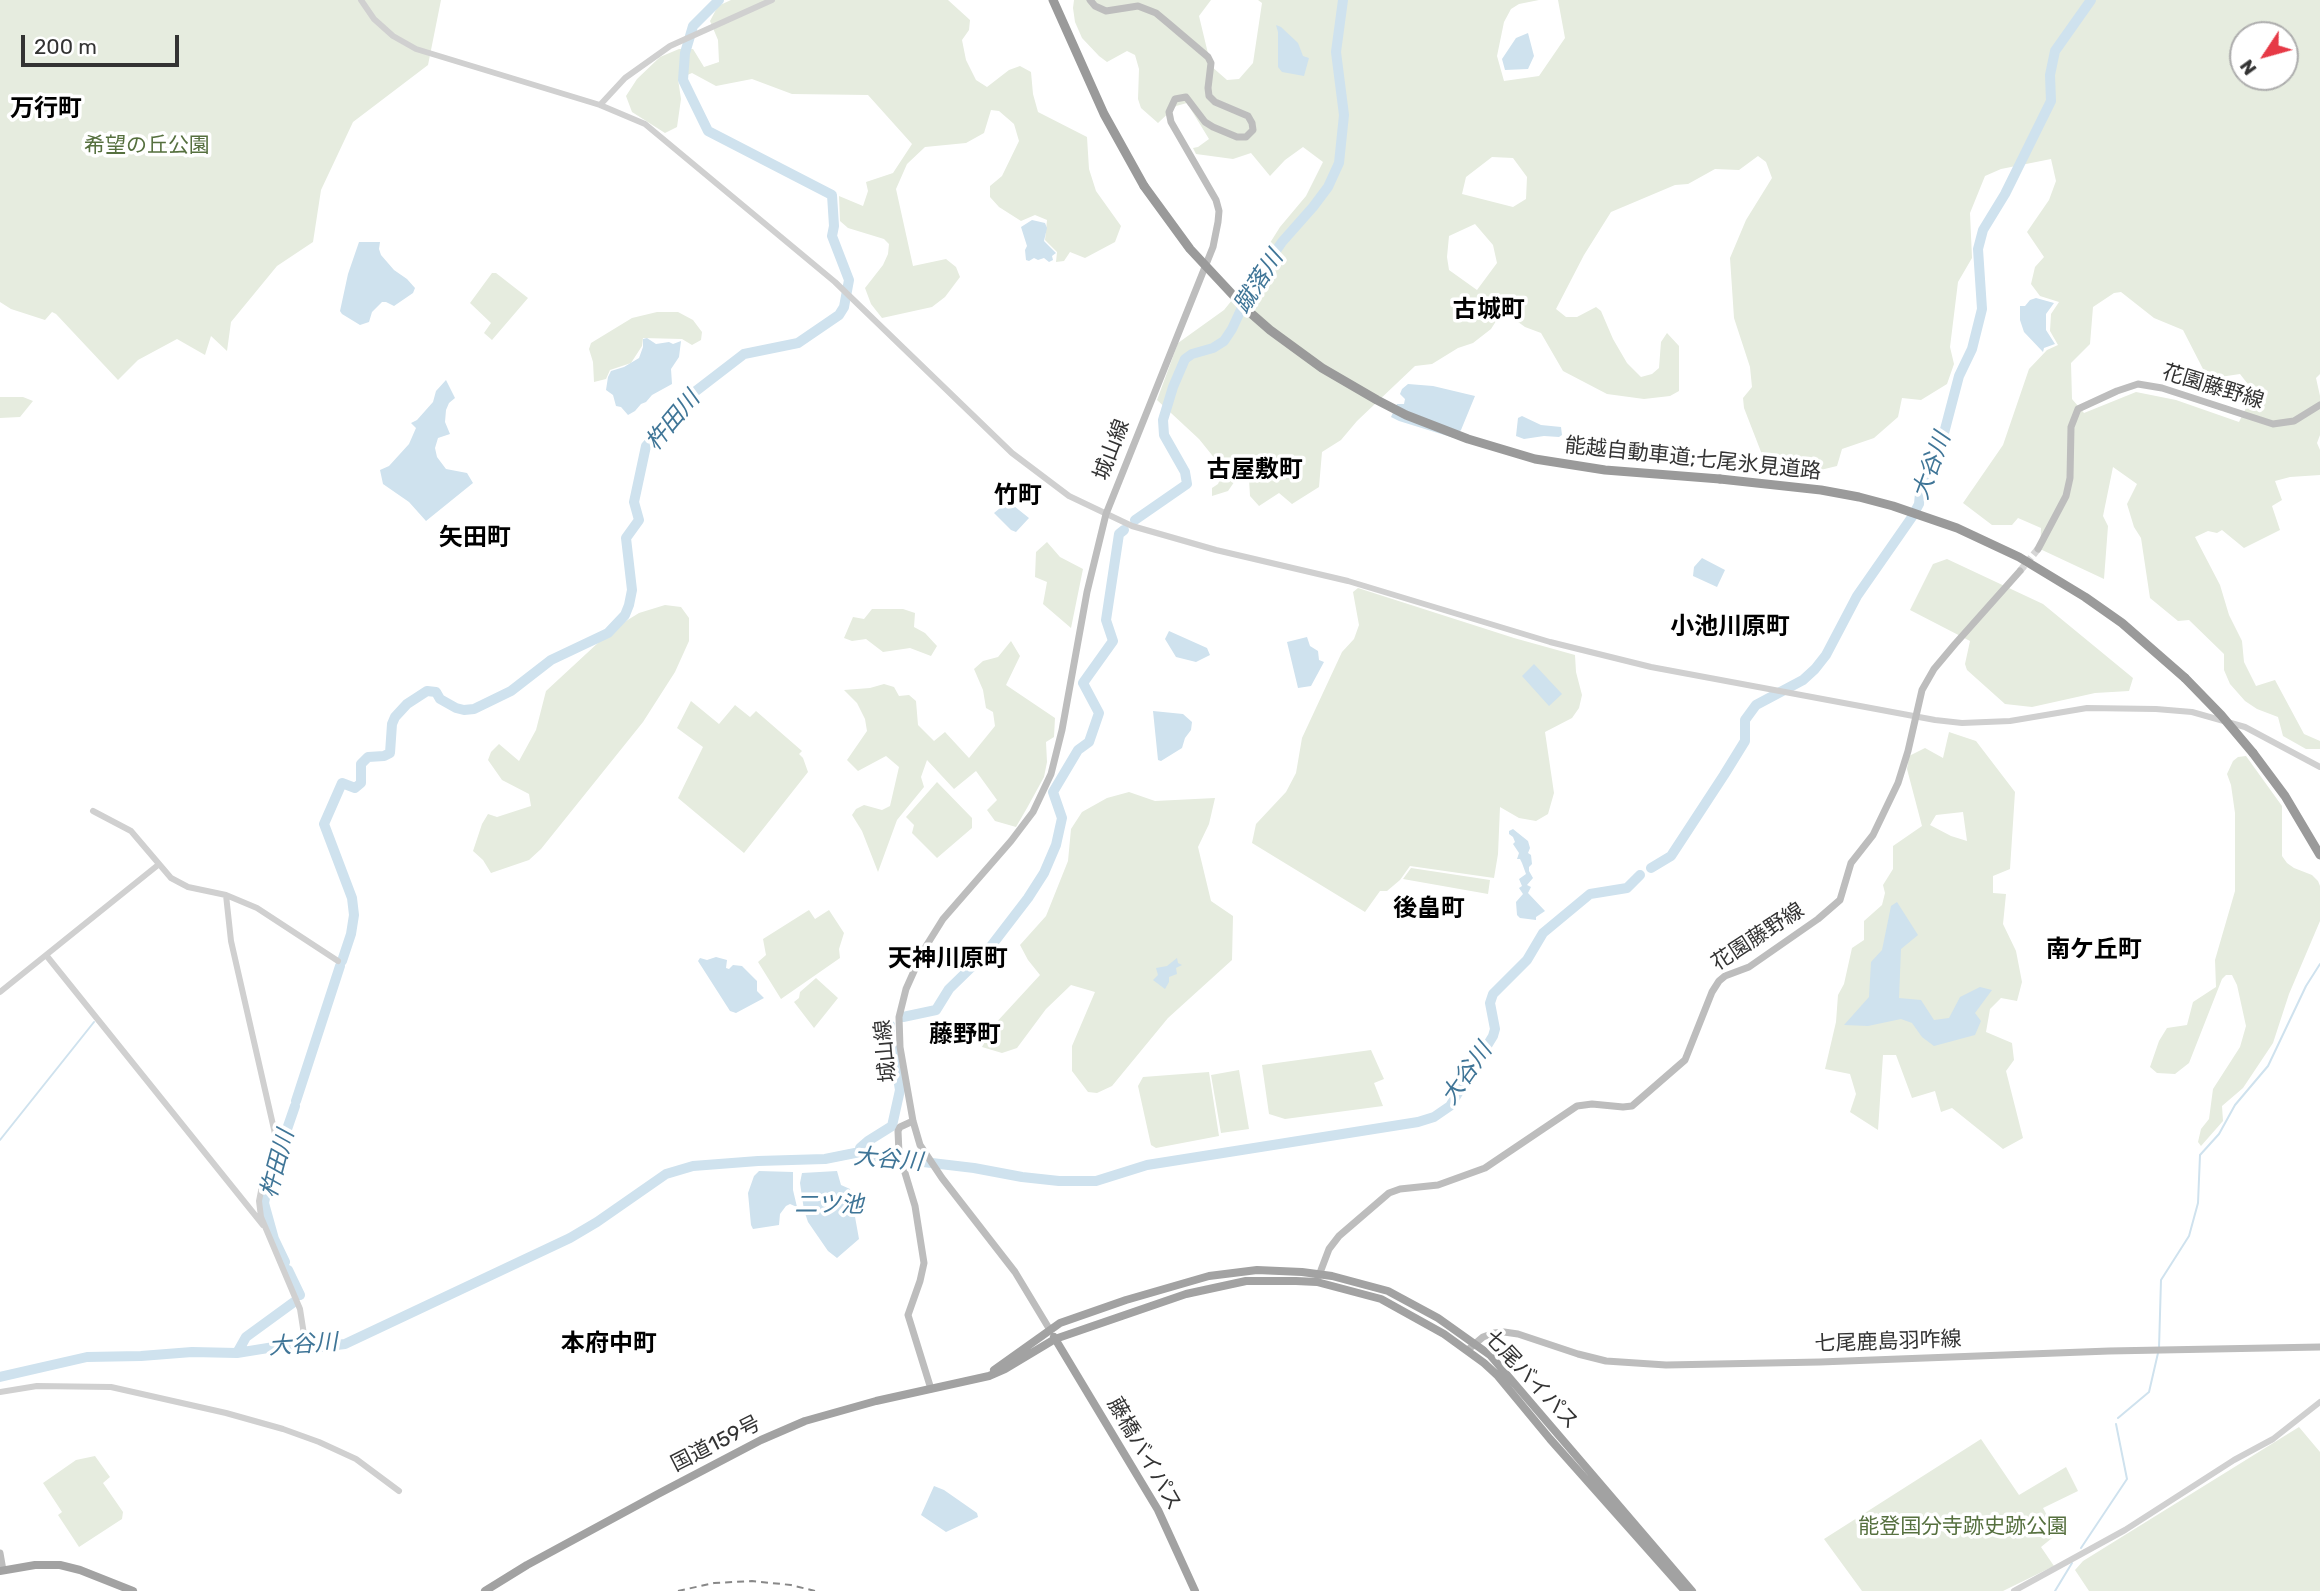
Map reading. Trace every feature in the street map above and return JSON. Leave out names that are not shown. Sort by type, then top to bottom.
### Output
[{"type":"highway","name":"能越自動車道;七尾氷見道路","points":[[1054,0],[1104,114],[1143,186],[1189,249],[1247,309],[1313,361],[1377,400],[1435,427],[1501,450],[1535,459],[1605,470],[1821,489],[1893,506],[1988,541],[2053,576],[2122,623],[2185,678],[2253,753],[2285,796],[2320,855]]},
{"type":"highway","name":"七尾バイパス","points":[[1050,1329],[1126,1300],[1209,1276],[1257,1270],[1388,1291],[1438,1318],[1490,1355],[1692,1591]]},
{"type":"highway","name":"七尾バイパス","points":[[1055,1339],[1178,1296],[1228,1283],[1318,1278],[1381,1299],[1419,1318],[1467,1350],[1497,1375],[1685,1591]]},
{"type":"highway","name":"国道159号","points":[[982,1377],[1050,1329]]},
{"type":"highway","name":"藤橋バイパス","points":[[1050,1329],[1158,1510],[1195,1591]]},
{"type":"highway","name":"国道159号","points":[[485,1591],[527,1565],[761,1440],[805,1421],[876,1401],[982,1377],[1005,1369],[1055,1339]]},
{"type":"highway","points":[[2,1571],[35,1564],[60,1565],[133,1591]]},
{"type":"main road","name":"城山線","points":[[1050,1329],[1015,1272],[935,1169],[920,1145],[900,1047],[898,1027],[901,1004],[923,951],[943,919],[1011,841],[1033,812],[1048,783],[1062,730],[1087,592],[1106,514],[1213,247],[1219,211],[1216,200],[1171,122],[1169,112],[1175,99],[1186,97],[1205,122],[1237,137],[1246,137],[1253,130],[1248,116],[1215,102],[1209,96],[1211,63],[1208,57],[1156,13],[1138,6],[1106,10],[1095,6],[1090,0]]},
{"type":"main road","name":"花園藤野線","points":[[2038,549],[2066,496],[2070,478],[2071,427],[2078,409],[2138,384],[2162,388],[2273,424],[2294,421],[2320,405]]},
{"type":"main road","name":"花園藤野線","points":[[1318,1278],[1329,1249],[1339,1236],[1390,1193],[1400,1189],[1438,1185],[1485,1168],[1577,1106],[1632,1106],[1685,1060],[1719,981],[1757,961],[1818,919],[1840,900],[1851,863],[1873,835],[1898,783],[1922,690],[1934,669],[2020,571]]},
{"type":"main road","points":[[913,1121],[900,1127],[898,1131],[901,1164],[915,1206],[923,1263],[920,1281],[908,1315],[932,1389]]},
{"type":"main road","name":"七尾鹿島羽咋線","points":[[1467,1350],[1494,1333],[1504,1332],[1606,1361],[1666,1365],[2320,1347]]},
{"type":"main road","points":[[0,1553],[2,1571]]},
{"type":"street","points":[[361,0],[374,19],[393,36],[416,49],[600,105],[645,124],[835,282],[1012,453],[1069,496],[1106,514],[1156,533],[1348,581],[1550,642],[1651,667],[1935,720],[2010,722],[2087,708],[2192,712],[2245,727],[2320,767]]},
{"type":"street","points":[[600,105],[625,78],[670,46],[772,0]]},
{"type":"street","points":[[93,811],[131,831],[171,878],[188,887],[226,895],[265,912],[338,961]]},
{"type":"street","points":[[0,992],[158,865]]},
{"type":"street","points":[[226,895],[232,945],[276,1138],[276,1147],[262,1186],[260,1201],[265,1227],[300,1309],[305,1341]]},
{"type":"street","points":[[46,955],[265,1227]]},
{"type":"street","points":[[0,1392],[37,1386],[109,1387],[216,1411],[319,1442],[356,1459],[399,1491]]},
{"type":"street","points":[[2014,1591],[2118,1535],[2234,1460],[2273,1439],[2320,1402]]},
{"type":"green space","name":"希望の丘公園","points":[[0,0],[441,0],[428,65],[353,122],[321,190],[313,242],[277,266],[231,322],[227,351],[211,336],[205,355],[177,339],[138,360],[118,380],[56,314],[52,312],[45,320],[11,309],[0,302]]},
{"type":"green space","points":[[731,0],[948,0],[970,20],[969,30],[962,40],[966,60],[976,80],[987,87],[1009,70],[1020,66],[1031,72],[1038,112],[1087,137],[1089,169],[1096,191],[1121,226],[1115,242],[1085,258],[1070,252],[1064,261],[1056,262],[1057,252],[1045,240],[1047,220],[1035,215],[1021,221],[999,207],[990,197],[990,186],[1002,176],[1019,141],[1014,124],[999,111],[991,110],[984,133],[966,143],[925,147],[907,164],[896,189],[913,266],[946,259],[956,267],[960,277],[945,297],[932,307],[882,318],[871,304],[865,288],[883,265],[889,244],[884,239],[848,228],[840,221],[839,196],[863,206],[868,191],[866,182],[893,173],[912,144],[868,95],[792,94],[752,79],[716,86],[692,73],[678,79],[681,99],[677,127],[665,133],[632,112],[626,96],[637,79],[660,57],[679,49],[693,49],[704,67],[719,62],[718,40],[710,21],[718,6]]},
{"type":"green space","points":[[1074,0],[1211,0],[1199,16],[1211,66],[1227,80],[1239,79],[1253,63],[1262,3],[1258,0],[1539,0],[1519,4],[1511,9],[1504,22],[1497,56],[1504,81],[1539,76],[1565,38],[1558,0],[2320,0],[2320,374],[2316,378],[2320,396],[2320,435],[2317,443],[2320,450],[2320,475],[2275,481],[2282,500],[2272,506],[2280,530],[2244,548],[2222,530],[2217,533],[2208,531],[2195,537],[2220,585],[2229,615],[2242,641],[2244,662],[2256,686],[2275,680],[2304,734],[2320,741],[2320,749],[2306,749],[2283,736],[2278,717],[2245,701],[2230,684],[2224,670],[2224,654],[2189,620],[2178,621],[2150,598],[2141,538],[2134,527],[2127,504],[2137,484],[2113,467],[2103,516],[2108,526],[2104,579],[2040,549],[2041,528],[2018,518],[2012,525],[1992,525],[1963,503],[2003,445],[2029,369],[2047,350],[2058,345],[2050,331],[2051,314],[2059,302],[2040,296],[2031,284],[2035,267],[2044,257],[2027,232],[2049,200],[2056,181],[2051,159],[2001,169],[1985,176],[1970,213],[1972,258],[1958,282],[1950,347],[1954,364],[1947,384],[1921,400],[1902,398],[1898,417],[1874,438],[1842,449],[1837,466],[1808,473],[1763,457],[1744,408],[1743,398],[1752,387],[1750,367],[1734,318],[1730,258],[1746,220],[1772,178],[1766,162],[1758,156],[1739,170],[1715,169],[1688,184],[1675,185],[1611,212],[1584,255],[1556,309],[1566,317],[1577,317],[1596,307],[1601,311],[1627,363],[1641,377],[1652,374],[1659,368],[1661,342],[1667,333],[1679,346],[1679,391],[1670,396],[1644,399],[1607,394],[1563,371],[1541,333],[1525,327],[1507,314],[1498,318],[1491,329],[1473,343],[1458,348],[1432,364],[1415,366],[1357,421],[1341,440],[1322,452],[1319,487],[1292,504],[1279,493],[1259,506],[1250,496],[1249,479],[1239,475],[1228,491],[1212,496],[1212,488],[1218,484],[1224,470],[1199,439],[1157,400],[1178,343],[1224,310],[1241,289],[1280,227],[1306,196],[1323,162],[1303,147],[1285,160],[1270,176],[1251,153],[1233,159],[1196,154],[1193,148],[1209,139],[1187,103],[1176,106],[1158,123],[1141,108],[1138,99],[1139,69],[1135,55],[1127,51],[1107,62],[1082,38],[1075,22]],"holes":[[[1492,157],[1513,158],[1527,177],[1526,199],[1513,207],[1462,194],[1466,177]],[[1475,224],[1493,245],[1497,263],[1477,290],[1449,270],[1447,257],[1449,236]],[[2121,292],[2154,318],[2183,330],[2203,369],[2220,377],[2240,374],[2254,392],[2239,422],[2176,400],[2136,392],[2084,413],[2072,399],[2071,363],[2090,344],[2093,307],[2114,293]]]},
{"type":"green space","points":[[492,273],[496,273],[528,298],[492,340],[484,333],[491,323],[470,303]]},
{"type":"green space","points":[[657,312],[678,312],[693,320],[702,332],[701,340],[692,345],[682,339],[643,338],[642,346],[631,363],[610,370],[606,379],[594,382],[589,349],[591,343],[632,318]]},
{"type":"green space","points":[[0,397],[23,397],[33,401],[20,417],[0,418]]},
{"type":"green space","points":[[1047,542],[1060,557],[1083,569],[1071,628],[1043,604],[1047,582],[1035,577],[1036,552]]},
{"type":"green space","points":[[1947,559],[2043,604],[2133,678],[2129,691],[2095,693],[2032,707],[2005,704],[1967,670],[1965,664],[1970,641],[1910,610],[1933,564]]},
{"type":"green space","points":[[1358,588],[1575,655],[1582,695],[1579,708],[1572,718],[1545,732],[1554,793],[1548,814],[1536,821],[1519,818],[1500,807],[1494,878],[1410,866],[1400,880],[1387,891],[1380,891],[1365,912],[1252,843],[1256,824],[1286,792],[1296,773],[1302,738],[1342,652],[1354,639],[1359,625],[1353,592]]},
{"type":"green space","points":[[665,605],[681,607],[689,618],[689,641],[675,672],[643,722],[541,849],[529,860],[491,873],[473,851],[482,824],[488,814],[497,817],[531,806],[529,794],[502,780],[488,760],[491,752],[499,744],[519,761],[536,730],[546,691],[613,629],[639,613]]},
{"type":"green space","points":[[872,609],[903,609],[915,613],[914,627],[925,633],[937,646],[931,656],[910,648],[883,652],[866,639],[852,641],[844,638],[853,617],[864,619]]},
{"type":"green space","points":[[1011,641],[1020,656],[1006,685],[1055,718],[1054,737],[1046,742],[1047,762],[1044,777],[1027,808],[1016,827],[995,821],[987,810],[997,800],[976,771],[954,789],[927,760],[921,777],[924,787],[897,820],[878,872],[862,831],[852,815],[864,805],[882,810],[890,806],[899,767],[886,756],[858,771],[847,760],[867,731],[865,719],[857,703],[844,690],[884,684],[894,687],[899,696],[909,695],[916,701],[918,725],[934,741],[945,732],[969,758],[995,726],[993,712],[986,708],[983,690],[974,669],[983,661],[998,657]]},
{"type":"green space","points":[[691,701],[719,724],[735,705],[750,717],[756,711],[802,751],[799,754],[808,772],[744,853],[678,798],[703,747],[677,728]]},
{"type":"green space","points":[[1949,732],[1976,741],[2015,792],[2010,869],[1993,876],[1993,893],[2006,894],[2003,924],[2016,951],[2022,982],[2017,1001],[2001,998],[1990,1009],[1986,1032],[2012,1043],[2014,1060],[2006,1071],[2023,1138],[2003,1149],[1952,1108],[1941,1112],[1935,1091],[1912,1098],[1896,1055],[1883,1055],[1878,1130],[1850,1112],[1856,1094],[1850,1074],[1825,1069],[1836,1022],[1838,995],[1844,984],[1852,948],[1864,940],[1864,921],[1882,905],[1885,893],[1883,885],[1893,869],[1893,846],[1922,826],[1907,769],[1909,756],[1925,748],[1943,758]],"holes":[[[1963,812],[1967,841],[1930,825],[1936,815]]]},
{"type":"green space","points":[[2246,756],[2282,806],[2282,856],[2294,868],[2312,875],[2318,881],[2320,921],[2289,994],[2273,1043],[2243,1088],[2222,1106],[2223,1121],[2201,1146],[2198,1142],[2201,1129],[2209,1119],[2213,1089],[2240,1047],[2246,1026],[2237,985],[2232,975],[2226,975],[2222,979],[2189,1063],[2175,1074],[2157,1073],[2150,1067],[2159,1041],[2167,1028],[2187,1025],[2193,1002],[2216,987],[2215,960],[2235,891],[2235,813],[2227,774],[2233,761]]},
{"type":"green space","points":[[937,782],[972,818],[972,828],[937,858],[912,833],[914,825],[906,817]]},
{"type":"green space","points":[[1129,792],[1155,801],[1215,798],[1209,824],[1198,847],[1211,901],[1233,916],[1232,960],[1168,1018],[1112,1086],[1097,1093],[1088,1092],[1072,1071],[1072,1046],[1095,992],[1071,985],[1046,1009],[1017,1048],[1002,1053],[982,1047],[993,1026],[1040,975],[1020,945],[1046,916],[1068,861],[1071,829],[1082,812],[1107,798]]},
{"type":"green space","points":[[1411,868],[1490,880],[1488,894],[1403,879]]},
{"type":"green space","points":[[809,910],[815,919],[829,910],[844,933],[839,949],[840,958],[781,999],[758,962],[766,955],[763,939]]},
{"type":"green space","points":[[816,978],[838,998],[814,1028],[794,1002],[799,998],[800,992]]},
{"type":"green space","points":[[1371,1050],[1384,1079],[1374,1083],[1383,1106],[1285,1119],[1269,1114],[1262,1065]]},
{"type":"green space","points":[[1239,1070],[1249,1129],[1221,1133],[1211,1075]]},
{"type":"green space","points":[[1209,1072],[1219,1136],[1156,1148],[1151,1145],[1138,1086],[1143,1077]]},
{"type":"green space","points":[[2299,1427],[2320,1452],[2320,1591],[2089,1591],[2075,1570],[2083,1561]]},
{"type":"green space","name":"能登国分寺跡史跡公園","points":[[1981,1439],[2019,1495],[2066,1467],[2078,1491],[2043,1508],[2057,1534],[2041,1547],[2054,1566],[2003,1591],[1862,1591],[1824,1539]]},
{"type":"green space","points":[[95,1456],[110,1477],[103,1483],[123,1512],[122,1519],[79,1547],[58,1515],[62,1512],[43,1483],[76,1460]]},
{"type":"water","points":[[1276,25],[1298,43],[1303,56],[1309,58],[1304,76],[1282,72],[1278,67]]},
{"type":"water","points":[[1528,33],[1534,56],[1528,69],[1505,70],[1502,59],[1516,38]]},
{"type":"water","points":[[1032,220],[1045,223],[1047,228],[1044,241],[1056,253],[1049,262],[1044,258],[1026,260],[1027,246],[1021,227]]},
{"type":"water","points":[[359,242],[380,242],[381,255],[415,288],[413,293],[394,306],[382,302],[372,312],[369,322],[360,325],[340,311],[348,274]]},
{"type":"water","points":[[2036,298],[2054,303],[2046,314],[2046,330],[2055,344],[2044,348],[2043,352],[2024,332],[2020,320],[2020,306],[2025,306]]},
{"type":"water","points":[[647,338],[656,344],[681,341],[679,357],[671,369],[672,384],[652,395],[628,415],[621,407],[616,406],[613,395],[606,390],[608,377],[611,371],[639,358],[643,339]]},
{"type":"water","points":[[446,380],[455,398],[446,410],[445,422],[450,434],[438,438],[435,448],[437,457],[446,469],[467,473],[473,483],[426,521],[409,502],[383,484],[380,470],[389,466],[409,444],[416,428],[411,423],[433,402],[436,391]]},
{"type":"water","points":[[1408,384],[1433,386],[1475,396],[1461,430],[1454,438],[1391,417],[1397,404],[1404,404],[1405,399],[1400,394]]},
{"type":"water","points":[[1522,416],[1541,425],[1561,427],[1562,435],[1524,439],[1516,436],[1518,418]]},
{"type":"water","points":[[1005,504],[1014,506],[1029,518],[1016,532],[994,513]]},
{"type":"water","points":[[1702,558],[1725,570],[1717,587],[1693,576],[1694,567]]},
{"type":"water","points":[[1169,631],[1207,648],[1210,655],[1196,662],[1176,657],[1165,639]]},
{"type":"water","points":[[1307,637],[1310,646],[1318,651],[1319,660],[1324,662],[1311,686],[1298,688],[1287,642]]},
{"type":"water","points":[[1534,664],[1562,694],[1549,706],[1522,676]]},
{"type":"water","points":[[1153,711],[1183,714],[1192,722],[1182,748],[1161,761],[1158,760]]},
{"type":"water","points":[[1513,829],[1528,841],[1530,848],[1528,853],[1531,855],[1532,864],[1529,871],[1533,878],[1527,885],[1531,887],[1528,893],[1545,911],[1536,917],[1536,920],[1520,918],[1517,915],[1516,902],[1523,894],[1519,888],[1522,886],[1519,879],[1526,874],[1520,859],[1517,859],[1519,853],[1513,844],[1513,837],[1509,834]]},
{"type":"water","points":[[1897,902],[1918,935],[1901,949],[1899,998],[1921,1000],[1934,1020],[1949,1018],[1960,997],[1980,987],[1992,990],[1975,1013],[1981,1021],[1975,1035],[1934,1046],[1922,1037],[1912,1023],[1901,1019],[1868,1026],[1844,1025],[1869,997],[1871,962],[1882,950],[1891,906]]},
{"type":"water","points":[[716,957],[727,960],[726,968],[729,969],[733,965],[742,966],[757,981],[757,991],[764,998],[736,1013],[730,1011],[698,961],[700,958],[707,960]]},
{"type":"water","points":[[1177,958],[1182,965],[1176,968],[1177,974],[1169,977],[1165,989],[1153,980],[1158,975],[1156,968],[1167,966]]},
{"type":"water","name":"二ツ池","points":[[759,1171],[793,1172],[797,1207],[790,1204],[786,1206],[780,1214],[779,1225],[753,1229],[748,1193],[754,1176]]},
{"type":"water","name":"二ツ池","points":[[837,1171],[841,1185],[850,1189],[859,1239],[837,1258],[828,1251],[808,1222],[800,1183],[802,1173]]},
{"type":"water","points":[[934,1486],[977,1513],[978,1517],[946,1532],[921,1515]]},
{"type":"waterway","name":"杵田川","points":[[342,961],[351,934],[354,915],[352,898],[324,824],[342,783],[355,788],[361,783],[361,764],[368,757],[390,753],[395,717],[407,704],[427,691],[436,692],[440,699],[456,708],[474,709],[511,691],[551,660],[608,633],[625,615],[629,605],[632,590],[626,538],[639,520],[634,502],[646,446],[692,394],[744,354],[798,343],[839,315],[844,307],[849,280],[832,236],[832,195],[708,131],[683,80],[685,53],[693,26],[719,0]]},
{"type":"waterway","name":"蹴落川","points":[[1135,520],[1187,484],[1185,472],[1164,435],[1163,420],[1185,359],[1224,341],[1252,286],[1282,242],[1328,187],[1339,163],[1344,115],[1336,52],[1343,0]]},
{"type":"waterway","name":"大谷川","points":[[1651,868],[1671,856],[1724,775],[1745,741],[1745,720],[1756,705],[1803,680],[1826,655],[1857,596],[1919,504],[1921,483],[1943,437],[1959,376],[1972,349],[1982,309],[1978,249],[1983,230],[2005,194],[2051,101],[2050,75],[2055,51],[2091,0]]},
{"type":"waterway","name":"蹴落川","points":[[903,1017],[936,1010],[949,989],[985,954],[1044,873],[1056,845],[1062,818],[1053,792],[1078,750],[1089,742],[1099,713],[1083,683],[1113,641],[1106,620],[1119,534],[1124,530]]},
{"type":"waterway","name":"大谷川","points":[[0,1377],[87,1357],[192,1352],[237,1353],[274,1347],[345,1344],[570,1238],[666,1174],[693,1166],[825,1159],[860,1152],[864,1155],[974,1168],[1022,1177],[1096,1181],[1147,1165],[1418,1122],[1434,1117],[1450,1106],[1493,1036],[1495,1029],[1490,1003],[1493,994],[1527,960],[1543,933],[1590,894],[1627,888],[1640,875]]},
{"type":"waterway","points":[[2159,1348],[2161,1280],[2189,1236],[2198,1203],[2200,1155],[2219,1134],[2235,1105],[2268,1066],[2306,986],[2320,964]]},
{"type":"waterway","name":"杵田川","points":[[296,1101],[340,966]]},
{"type":"waterway","points":[[0,1140],[94,1022]]},
{"type":"waterway","name":"蹴落川","points":[[890,1025],[890,1033]]},
{"type":"waterway","name":"蹴落川","points":[[860,1152],[860,1148],[868,1141],[892,1126],[900,1090],[893,1049]]},
{"type":"waterway","name":"杵田川","points":[[285,1262],[274,1239],[264,1203],[295,1106]]},
{"type":"waterway","name":"杵田川","points":[[288,1270],[300,1295]]},
{"type":"waterway","name":"杵田川","points":[[237,1353],[246,1337],[294,1302]]},
{"type":"waterway","points":[[2118,1418],[2149,1392],[2158,1353]]},
{"type":"waterway","points":[[2081,1548],[2127,1479],[2116,1424]]},
{"type":"waterway","points":[[2055,1591],[2072,1563]]},
{"type":"tunnel","points":[[2020,571],[2038,549]]},
{"type":"railway","points":[[678,1591],[714,1583],[752,1581],[791,1585],[815,1591]]},
{"type":"district","name":"万行町","points":[[46,109]]},
{"type":"district","name":"古城町","points":[[1489,310]]},
{"type":"district","name":"古屋敷町","points":[[1255,470]]},
{"type":"district","name":"竹町","points":[[1018,496]]},
{"type":"district","name":"矢田町","points":[[475,538]]},
{"type":"district","name":"小池川原町","points":[[1730,627]]},
{"type":"district","name":"後畠町","points":[[1429,909]]},
{"type":"district","name":"南ケ丘町","points":[[2094,950]]},
{"type":"district","name":"天神川原町","points":[[948,959]]},
{"type":"district","name":"藤野町","points":[[965,1035]]},
{"type":"district","name":"本府中町","points":[[609,1344]]}]
